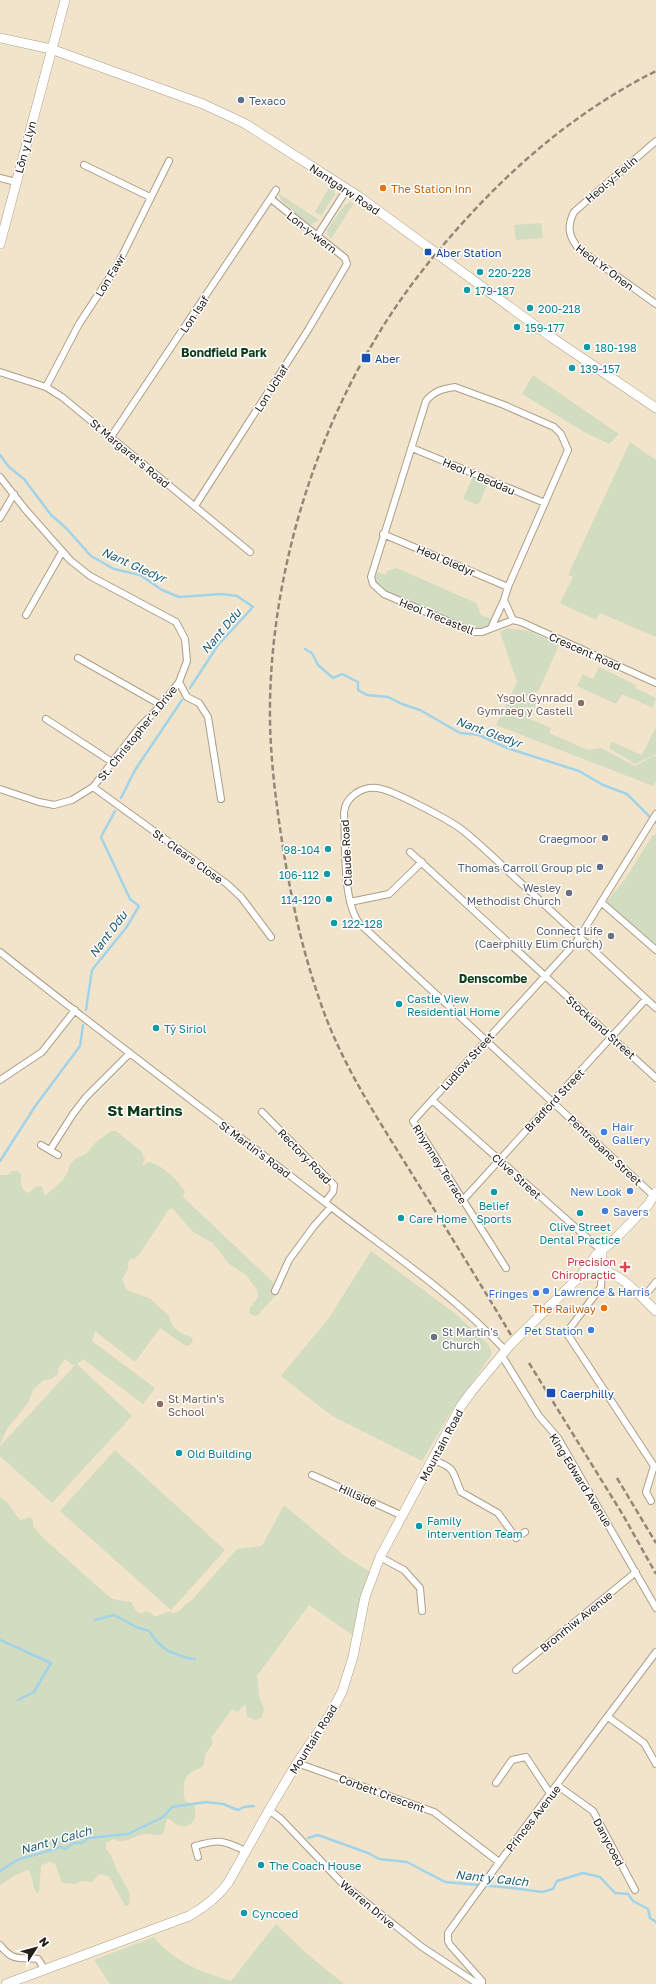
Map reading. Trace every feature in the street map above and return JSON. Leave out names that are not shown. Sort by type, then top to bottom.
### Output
[{"type":"main road","name":"Lôn y Llyn","points":[[0,244],[65,0]]},
{"type":"main road","name":"Nantgarw Road","points":[[0,38],[51,49],[221,112],[255,130],[347,189],[552,337],[656,408]]},
{"type":"main road","name":"Mountain Road","points":[[6,1984],[189,1916],[204,1907],[219,1895],[297,1763],[330,1716],[349,1674],[365,1597],[380,1557],[461,1406],[504,1353],[581,1275],[586,1266],[648,1205],[655,1194]]},
{"type":"main road","points":[[602,1251],[602,1270]]},
{"type":"main road","points":[[581,1275],[592,1270],[602,1270],[625,1283],[656,1311]]},
{"type":"street","name":"Heol-y-Felin","points":[[570,221],[574,212],[580,206],[656,141]]},
{"type":"street","name":"Lon Fawr","points":[[46,386],[79,324],[117,266],[169,161]]},
{"type":"street","points":[[84,164],[150,197]]},
{"type":"street","points":[[0,178],[16,182]]},
{"type":"street","points":[[317,236],[347,189]]},
{"type":"street","name":"Lon Isaf","points":[[111,437],[276,190]]},
{"type":"street","name":"Lon-y-wern","points":[[271,199],[345,258],[347,261],[345,269]]},
{"type":"street","name":"Heol Yr Onen","points":[[570,221],[570,236],[579,249],[656,304]]},
{"type":"street","name":"Lon Uchaf","points":[[195,506],[345,269]]},
{"type":"street","name":"St Margaret's Road","points":[[0,372],[46,386],[62,396],[250,552]]},
{"type":"street","name":"Heol Trecastell","points":[[491,628],[566,458],[568,450],[561,434],[554,427],[463,389],[455,387],[440,389],[431,394],[426,401],[383,534],[371,577],[377,590],[384,594],[473,632],[482,632],[513,620]]},
{"type":"street","name":"Heol Y Beddau","points":[[412,448],[545,503]]},
{"type":"street","name":"St. Christopher's Drive","points":[[0,477],[62,552],[90,576],[176,622],[185,639],[187,660],[179,682],[161,705],[138,729],[94,787],[72,800],[54,805],[39,802],[0,789]]},
{"type":"street","points":[[0,518],[14,494]]},
{"type":"street","name":"Heol Gledyr","points":[[383,534],[508,587]]},
{"type":"street","points":[[26,615],[62,552]]},
{"type":"street","points":[[504,600],[513,620]]},
{"type":"street","name":"Crescent Road","points":[[513,620],[656,683]]},
{"type":"street","points":[[78,658],[161,705]]},
{"type":"street","points":[[179,682],[187,697],[199,703],[208,717],[221,799]]},
{"type":"street","points":[[46,719],[112,762]]},
{"type":"street","name":"St. Clears Close","points":[[94,787],[227,884],[241,897],[271,937]]},
{"type":"street","name":"Claude Road","points":[[486,1040],[364,928],[353,913],[350,902],[344,808],[352,797],[358,792],[377,788],[423,808],[461,829],[656,1008]]},
{"type":"street","name":"Ludlow Street","points":[[413,1121],[580,937],[656,815]]},
{"type":"street","name":"Stockland Street","points":[[410,852],[656,1078]]},
{"type":"street","points":[[350,902],[389,894],[422,862]]},
{"type":"street","points":[[601,902],[656,950]]},
{"type":"street","name":"St Martin's Road","points":[[0,953],[331,1207],[438,1287],[485,1328],[504,1353]]},
{"type":"street","name":"Bradford Street","points":[[463,1200],[646,999]]},
{"type":"street","points":[[0,1080],[42,1052],[75,1010]]},
{"type":"street","name":"Pentrebane Street","points":[[486,1040],[655,1194]]},
{"type":"street","points":[[50,1150],[73,1114],[86,1097],[130,1053]]},
{"type":"street","name":"Clive Street","points":[[432,1100],[602,1251]]},
{"type":"street","name":"Rectory Road","points":[[262,1112],[334,1185],[333,1192],[325,1202]]},
{"type":"street","name":"Rhymney Terrace","points":[[413,1121],[506,1268]]},
{"type":"street","points":[[41,1145],[58,1155]]},
{"type":"street","points":[[275,1291],[289,1260],[314,1226],[331,1207]]},
{"type":"street","points":[[602,1270],[601,1287],[570,1328],[568,1335],[655,1466],[654,1477],[646,1492],[651,1500]]},
{"type":"street","points":[[642,1298],[656,1282]]},
{"type":"street","name":"King Edward Avenue","points":[[504,1353],[539,1416],[558,1438],[656,1608]]},
{"type":"street","points":[[433,1460],[448,1465],[455,1474],[461,1492],[498,1513],[516,1538],[525,1532]]},
{"type":"street","name":"Hillside","points":[[312,1475],[403,1516]]},
{"type":"street","points":[[380,1557],[404,1570],[420,1588],[422,1611]]},
{"type":"street","name":"Bronrhiw Avenue","points":[[516,1670],[636,1572]]},
{"type":"street","name":"Princes Avenue","points":[[482,1984],[482,1981],[476,1973],[450,1945],[447,1935],[498,1862],[558,1786],[656,1652]]},
{"type":"street","points":[[608,1717],[644,1743],[656,1764]]},
{"type":"street","points":[[496,1783],[512,1760],[526,1757],[551,1795]]},
{"type":"street","name":"Corbett Crescent","points":[[297,1763],[434,1812],[498,1862]]},
{"type":"street","name":"Danycoed","points":[[558,1786],[593,1811],[635,1890]]},
{"type":"street","name":"Warren Drive","points":[[269,1810],[280,1819],[342,1883],[422,1947],[478,1984]]},
{"type":"street","points":[[198,1857],[195,1846],[214,1840],[228,1843],[246,1851]]},
{"type":"street","points":[[0,1945],[5,1952],[14,1958],[38,1959],[45,1970]]},
{"type":"green space","points":[[330,186],[334,189],[335,194],[321,216],[315,212]]},
{"type":"green space","points":[[278,193],[319,220],[310,225],[281,200]]},
{"type":"green space","points":[[350,202],[354,203],[331,239],[327,234],[327,230],[343,207]]},
{"type":"green space","points":[[541,223],[543,238],[516,240],[514,225]]},
{"type":"green space","points":[[533,375],[619,434],[609,444],[586,433],[522,394]]},
{"type":"green space","points":[[630,442],[656,460],[656,637],[600,613],[596,620],[560,603],[573,577],[568,575]]},
{"type":"green space","points":[[474,474],[490,480],[478,505],[463,499]]},
{"type":"green space","points":[[397,568],[476,603],[481,615],[494,620],[491,628],[482,632],[384,594],[373,584],[372,570],[386,575],[387,571]]},
{"type":"green space","points":[[507,628],[530,631],[559,645],[539,690],[525,697],[526,701],[535,698],[538,700],[530,719],[551,728],[549,733],[588,750],[601,748],[635,766],[653,756],[656,756],[656,781],[653,786],[496,725],[517,682],[500,632]]},
{"type":"green space","points":[[599,667],[636,685],[635,688],[656,698],[653,708],[622,694],[616,704],[577,686],[583,674],[593,679]]},
{"type":"green space","points":[[656,727],[656,754],[635,764],[609,748],[612,742],[642,755]]},
{"type":"green space","points":[[656,834],[656,951],[603,906],[626,878],[652,836]]},
{"type":"green space","points":[[111,1131],[116,1131],[141,1151],[145,1159],[142,1164],[144,1165],[148,1162],[154,1163],[164,1169],[173,1178],[185,1191],[183,1197],[273,1282],[275,1296],[257,1316],[250,1314],[249,1309],[258,1297],[257,1290],[246,1275],[229,1264],[213,1243],[193,1232],[172,1208],[168,1210],[139,1255],[134,1259],[131,1258],[128,1262],[128,1269],[122,1279],[127,1290],[151,1299],[168,1315],[173,1326],[179,1332],[191,1337],[193,1341],[190,1345],[186,1346],[160,1328],[135,1362],[95,1331],[92,1341],[155,1388],[143,1404],[83,1359],[77,1364],[132,1416],[52,1503],[0,1456],[0,1446],[76,1364],[72,1365],[65,1359],[59,1367],[58,1374],[53,1378],[43,1381],[33,1390],[28,1403],[7,1429],[0,1444],[0,1175],[8,1175],[12,1171],[18,1171],[21,1174],[21,1185],[24,1191],[29,1193],[36,1187],[41,1186],[43,1188],[44,1195],[46,1195],[62,1181],[68,1172],[70,1164],[75,1159],[87,1153],[96,1142]]},
{"type":"green space","points":[[371,1251],[457,1315],[488,1344],[492,1354],[451,1412],[422,1461],[332,1416],[281,1376],[329,1318]]},
{"type":"green space","points":[[115,1450],[225,1550],[171,1610],[60,1511]]},
{"type":"green space","points":[[0,1497],[9,1504],[21,1520],[30,1517],[33,1520],[33,1526],[42,1537],[106,1594],[113,1599],[131,1602],[137,1612],[141,1614],[145,1611],[156,1616],[167,1612],[176,1613],[181,1610],[191,1601],[237,1549],[262,1546],[284,1505],[345,1556],[373,1574],[358,1639],[309,1605],[257,1676],[259,1696],[264,1709],[262,1717],[254,1720],[247,1716],[246,1707],[244,1705],[238,1712],[232,1709],[211,1738],[213,1743],[205,1755],[204,1765],[189,1774],[185,1780],[185,1801],[193,1804],[195,1811],[195,1817],[190,1825],[180,1826],[175,1824],[170,1819],[167,1819],[163,1834],[144,1834],[125,1841],[117,1841],[113,1839],[106,1843],[106,1849],[111,1855],[130,1894],[129,1905],[125,1906],[109,1876],[99,1874],[92,1882],[82,1881],[75,1884],[62,1883],[55,1864],[50,1862],[42,1865],[41,1867],[39,1892],[37,1893],[28,1870],[14,1876],[0,1885]]},
{"type":"green space","points":[[276,1924],[306,1953],[344,1984],[110,1984],[94,1960],[154,1937],[162,1946],[179,1960],[199,1970],[231,1981]]},
{"type":"waterway","name":"Nant Gledyr","points":[[0,455],[9,467],[24,479],[51,515],[66,528],[91,556],[114,569],[140,575],[162,590],[179,597],[221,594],[237,596],[253,607],[218,645],[190,688]]},
{"type":"waterway","name":"Nant Gledyr","points":[[305,649],[312,653],[318,665],[333,678],[342,674],[358,682],[358,690],[367,695],[388,697],[402,704],[420,710],[460,733],[479,735],[507,748],[579,771],[603,785],[627,794],[656,823]]},
{"type":"waterway","name":"Nant Ddu","points":[[121,798],[135,770],[182,700]]},
{"type":"waterway","name":"Nant Ddu","points":[[86,1010],[92,970],[126,928],[139,906],[130,899],[101,837],[115,811]]},
{"type":"waterway","name":"Nant Ddu","points":[[0,1161],[36,1105],[80,1046],[83,1025]]},
{"type":"waterway","points":[[95,1620],[114,1615],[136,1627],[149,1631],[157,1642],[168,1651],[187,1658],[195,1659]]},
{"type":"waterway","points":[[0,1640],[51,1663],[34,1692],[18,1700]]},
{"type":"waterway","name":"Nant y Calch","points":[[0,1871],[17,1860],[61,1847],[65,1849],[73,1843],[82,1843],[88,1838],[128,1834],[163,1817],[172,1807],[206,1802],[223,1804],[238,1810],[244,1807],[254,1806]]},
{"type":"waterway","name":"Nant y Calch","points":[[308,1838],[318,1835],[368,1853],[379,1859],[407,1862],[445,1882],[542,1892],[553,1889],[557,1881],[583,1873],[600,1877],[615,1893],[628,1894],[633,1901],[648,1909],[650,1918],[656,1922]]},
{"type":"railway","points":[[511,1335],[359,1087],[338,1046],[321,1004],[299,930],[291,893],[275,788],[270,722],[271,673],[276,624],[284,575],[296,526],[311,478],[329,431],[350,386],[373,343],[400,301],[419,274],[473,211],[520,165],[545,143],[598,104],[656,71]]},
{"type":"railway","points":[[529,1363],[623,1515],[656,1574]]},
{"type":"railway","points":[[617,1478],[656,1543]]},
{"type":"place","name":"Texaco","points":[[241,100]]},
{"type":"place","name":"The Station Inn","points":[[383,188]]},
{"type":"place","name":"Aber Station","points":[[428,252]]},
{"type":"place","name":"220-228","points":[[480,272]]},
{"type":"place","name":"179-187","points":[[467,290]]},
{"type":"place","name":"200-218","points":[[530,308]]},
{"type":"place","name":"159-177","points":[[517,327]]},
{"type":"place","name":"180-198","points":[[587,347]]},
{"type":"place","name":"Aber","points":[[366,358]]},
{"type":"place","name":"139-157","points":[[572,368]]},
{"type":"place","name":"Ysgol Gynradd Gymraeg y Castell","points":[[581,703]]},
{"type":"place","name":"Craegmoor","points":[[605,838]]},
{"type":"place","name":"98-104","points":[[328,849]]},
{"type":"place","name":"Thomas Carroll Group plc","points":[[600,867]]},
{"type":"place","name":"106-112","points":[[327,874]]},
{"type":"place","name":"Wesley Methodist Church","points":[[569,893]]},
{"type":"place","name":"114-120","points":[[329,899]]},
{"type":"place","name":"122-128","points":[[334,923]]},
{"type":"place","name":"Connect Life (Caerphilly Elim Church)","points":[[611,936]]},
{"type":"place","name":"Castle View Residential Home","points":[[399,1004]]},
{"type":"place","name":"Tŷ Siriol","points":[[156,1028]]},
{"type":"place","name":"Hair Gallery","points":[[604,1132]]},
{"type":"place","name":"New Look","points":[[630,1191]]},
{"type":"place","name":"Belief Sports","points":[[494,1192]]},
{"type":"place","name":"Savers","points":[[605,1211]]},
{"type":"place","name":"Clive Street Dental Practice","points":[[580,1213]]},
{"type":"place","name":"Care Home","points":[[401,1218]]},
{"type":"place","name":"Precision Chiropractic","points":[[625,1267]]},
{"type":"place","name":"Lawrence & Harris","points":[[546,1291]]},
{"type":"place","name":"Fringes","points":[[536,1293]]},
{"type":"place","name":"The Railway","points":[[604,1308]]},
{"type":"place","name":"Pet Station","points":[[591,1330]]},
{"type":"place","name":"St Martin's Church","points":[[434,1337]]},
{"type":"place","name":"Caerphilly","points":[[551,1393]]},
{"type":"place","name":"St Martin's School","points":[[160,1404]]},
{"type":"place","name":"Old Building","points":[[179,1453]]},
{"type":"place","name":"Family intervention Team","points":[[419,1526]]},
{"type":"place","name":"The Coach House","points":[[261,1865]]},
{"type":"place","name":"Cyncoed","points":[[244,1913]]},
{"type":"district","name":"Bondfield Park","points":[[224,352]]},
{"type":"district","name":"Denscombe","points":[[493,978]]},
{"type":"district","name":"St Martins","points":[[145,1110]]}]
